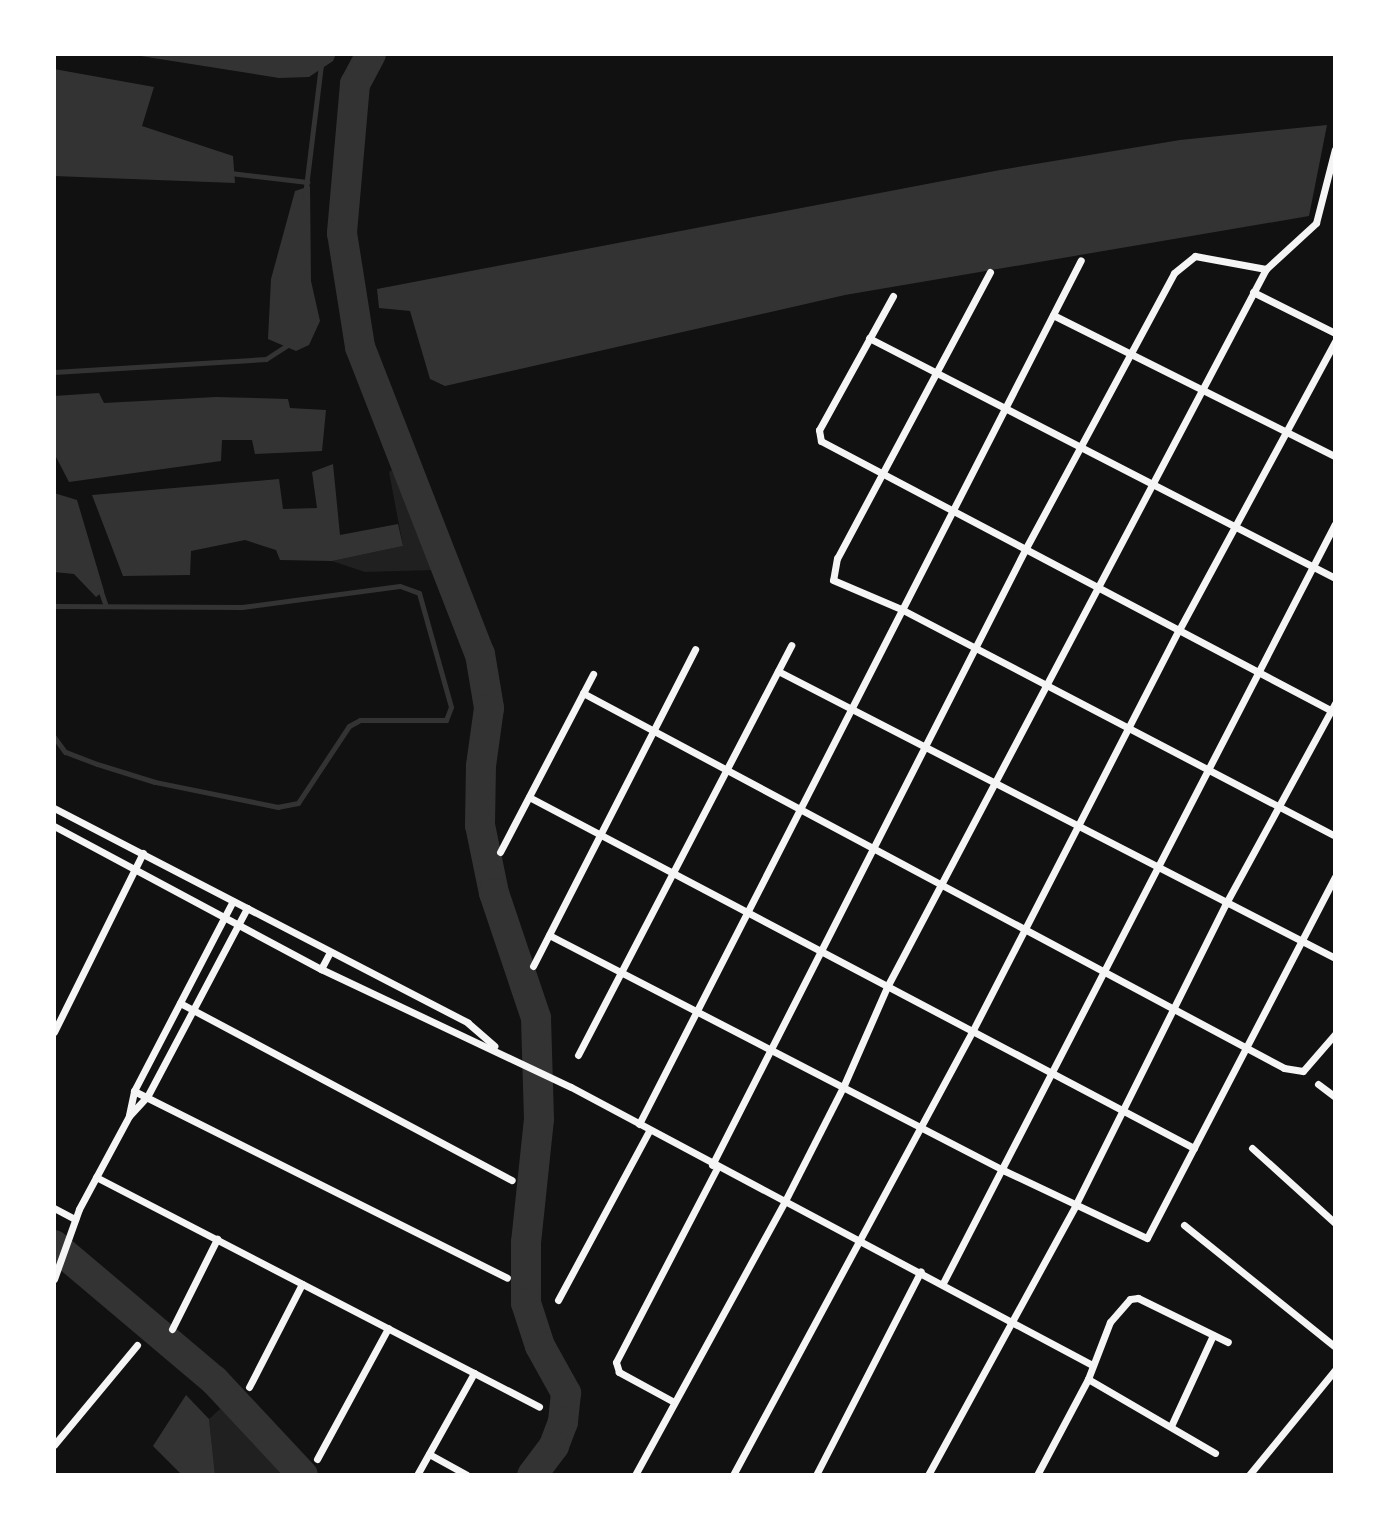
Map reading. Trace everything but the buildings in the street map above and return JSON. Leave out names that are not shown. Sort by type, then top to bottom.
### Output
[{"type":"street","points":[[635,1475],[785,1201],[844,1085],[888,985],[941,882],[1253,292],[1266,269],[1315,223],[1335,149]]},
{"type":"street","points":[[674,1402],[619,1372],[616,1362],[824,950],[872,846],[1026,548],[1183,263],[1195,256],[1266,269]]},
{"type":"street","points":[[639,1124],[1081,260]]},
{"type":"street","points":[[990,272],[837,558],[833,580],[901,609],[1335,836]]},
{"type":"street","points":[[1253,292],[1335,332]]},
{"type":"street","points":[[893,296],[818,437],[882,476],[952,509],[1257,671],[1334,708],[1225,905],[1075,1206],[928,1475]]},
{"type":"street","points":[[1053,315],[1131,357],[1335,456]]},
{"type":"street","points":[[869,338],[1007,406],[1335,578]]},
{"type":"street","points":[[733,1475],[973,1030],[1179,630],[1335,341]]},
{"type":"street","points":[[943,1283],[1005,1171],[1155,867],[1335,524]]},
{"type":"street","points":[[578,1055],[617,972],[791,645]]},
{"type":"street","points":[[533,966],[695,649]]},
{"type":"street","points":[[779,671],[1225,905],[1335,958]]},
{"type":"street","points":[[500,852],[593,674]]},
{"type":"street","points":[[583,693],[941,882],[1103,971],[1174,1006],[1284,1068],[1303,1071],[1335,1034]]},
{"type":"street","points":[[529,797],[824,950],[1194,1148]]},
{"type":"street","points":[[497,1049],[468,1023],[58,809],[54,826],[226,915],[321,969],[425,1021],[497,1049],[714,1167],[861,1239],[1092,1365]]},
{"type":"street","points":[[54,1032],[143,853]]},
{"type":"street","points":[[549,935],[697,1013],[922,1124],[1005,1171],[1147,1238],[1335,877]]},
{"type":"street","points":[[129,1116],[134,1091],[233,901]]},
{"type":"street","points":[[54,1279],[75,1219],[96,1177],[129,1116],[147,1097],[247,908]]},
{"type":"street","points":[[321,969],[330,952]]},
{"type":"street","points":[[180,1003],[513,1180]]},
{"type":"street","points":[[425,1021],[433,1004]]},
{"type":"street","points":[[1318,1084],[1335,1097]]},
{"type":"street","points":[[134,1091],[507,1278]]},
{"type":"street","points":[[558,1300],[649,1130]]},
{"type":"street","points":[[1252,1148],[1335,1223]]},
{"type":"street","points":[[96,1177],[539,1407]]},
{"type":"street","points":[[54,1208],[75,1219]]},
{"type":"street","points":[[1184,1225],[1335,1347]]},
{"type":"street","points":[[172,1329],[217,1239]]},
{"type":"street","points":[[816,1475],[921,1272]]},
{"type":"street","points":[[249,1387],[302,1284]]},
{"type":"street","points":[[1041,1474],[1088,1379],[1110,1322],[1130,1299],[1138,1298],[1228,1342]]},
{"type":"street","points":[[317,1459],[388,1328]]},
{"type":"street","points":[[1171,1426],[1213,1335]]},
{"type":"street","points":[[54,1445],[137,1345]]},
{"type":"street","points":[[1249,1475],[1335,1370]]},
{"type":"street","points":[[417,1475],[474,1373]]},
{"type":"street","points":[[1088,1379],[1215,1453]]},
{"type":"street","points":[[429,1454],[467,1475]]},
{"type":"shaded area","points":[[128,54],[336,54],[333,61],[309,77],[279,78]]},
{"type":"shaded area","points":[[54,69],[154,87],[142,126],[233,156],[235,183],[54,176]]},
{"type":"shaded area","points":[[1327,125],[1309,216],[845,295],[445,386],[430,379],[410,311],[379,308],[377,289],[1000,170],[1180,140]]},
{"type":"shaded area","points":[[310,186],[311,281],[320,321],[309,345],[296,351],[268,339],[271,279],[295,191]]},
{"type":"shaded area","points":[[99,393],[104,403],[216,397],[288,399],[290,408],[326,410],[322,451],[255,454],[252,440],[222,440],[221,461],[69,482],[54,453],[54,396]]},
{"type":"shaded area","points":[[403,463],[435,556],[433,570],[365,572],[332,561],[403,546],[389,472]]},
{"type":"shaded area","points":[[333,464],[340,535],[398,524],[403,546],[332,561],[280,560],[276,550],[245,540],[191,551],[190,575],[123,576],[92,495],[279,479],[283,509],[317,508],[312,472]]},
{"type":"shaded area","points":[[54,493],[77,500],[104,591],[96,597],[74,574],[54,572]]},
{"type":"shaded area","points":[[186,1395],[209,1419],[215,1475],[182,1475],[153,1446]]},
{"type":"shaded area","points":[[220,1409],[232,1418],[284,1475],[215,1475],[209,1419]]},
{"type":"waterway","points":[[371,54],[355,84],[342,233],[360,347],[480,654],[489,708],[481,766],[480,825],[494,893],[536,1018],[539,1119],[526,1242],[526,1303],[540,1346],[566,1393],[563,1422],[554,1446],[532,1475]]},
{"type":"waterway","points":[[305,195],[321,65]]},
{"type":"waterway","points":[[230,173],[307,182]]},
{"type":"waterway","points":[[54,372],[266,359],[291,343]]},
{"type":"waterway","points":[[99,586],[106,606]]},
{"type":"waterway","points":[[54,606],[242,607],[400,586],[419,593],[451,707],[446,720],[360,720],[349,726],[298,803],[278,807],[155,782],[97,764],[65,752],[54,737]]},
{"type":"waterway","points":[[54,1245],[214,1380],[303,1475]]}]
